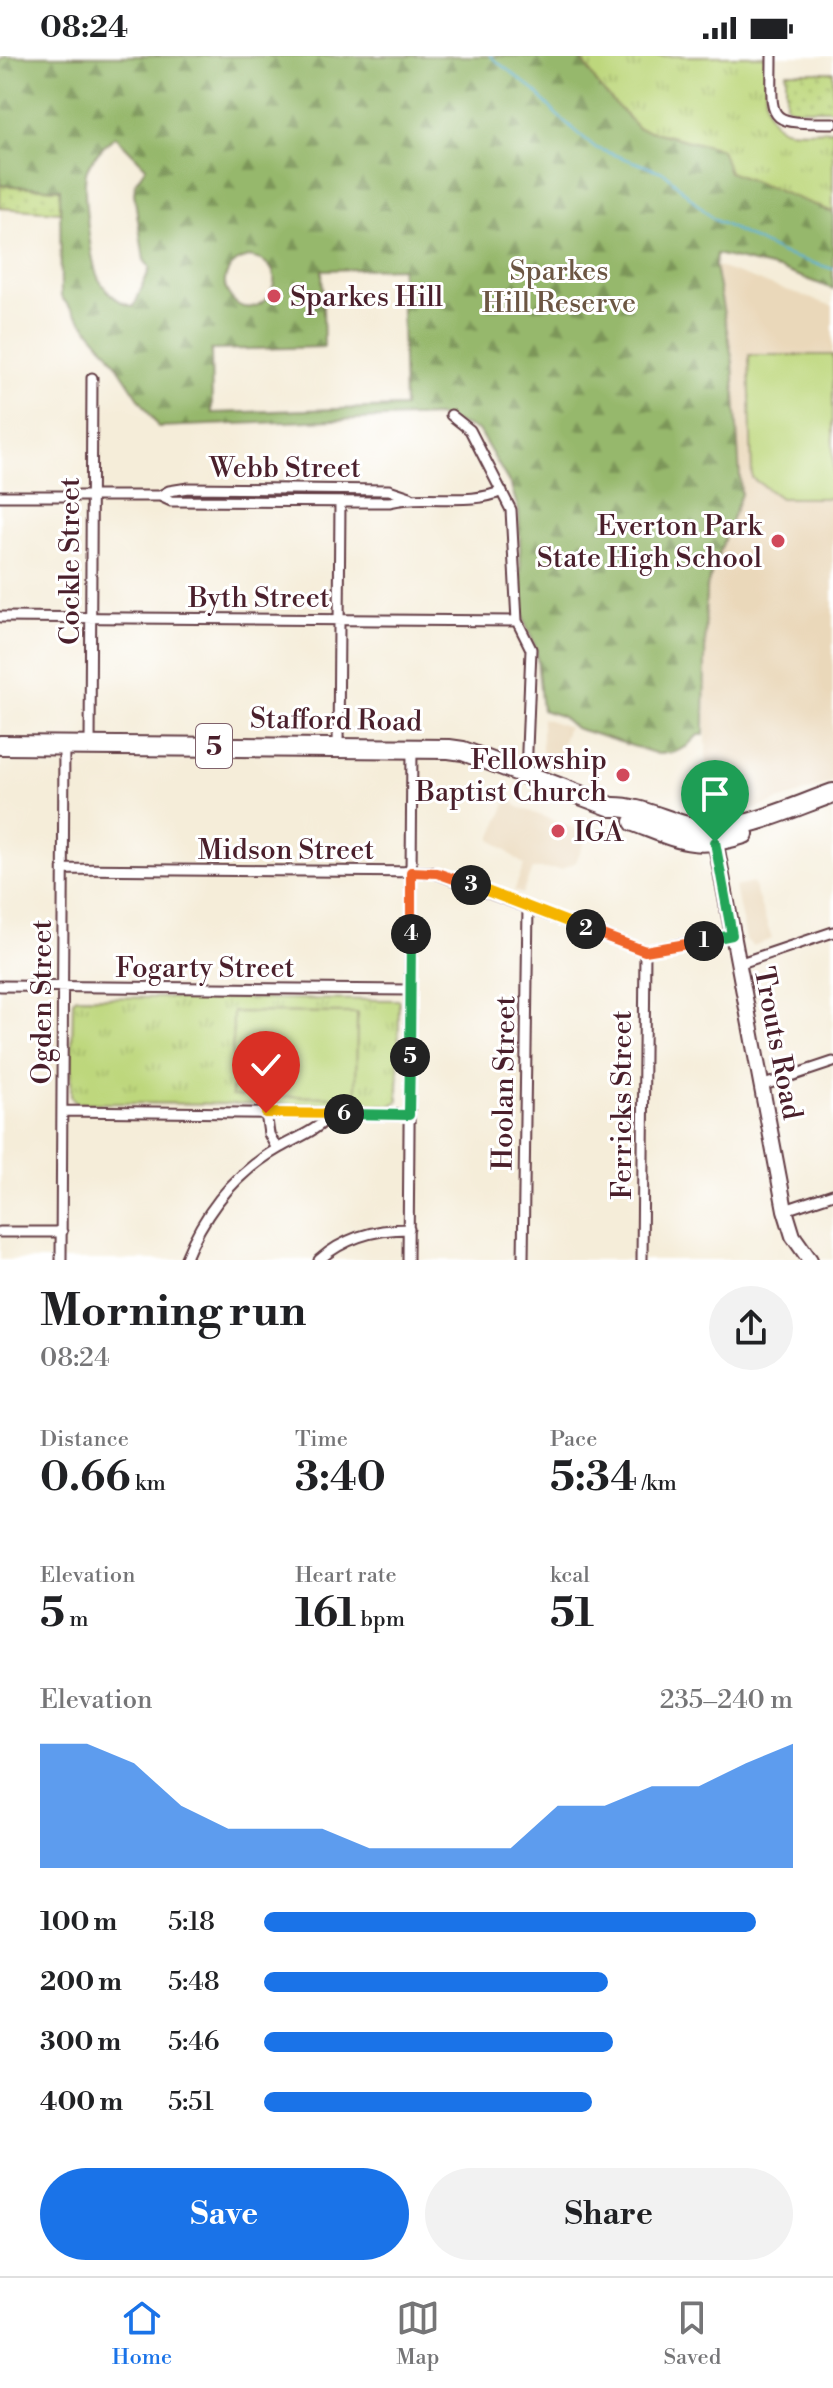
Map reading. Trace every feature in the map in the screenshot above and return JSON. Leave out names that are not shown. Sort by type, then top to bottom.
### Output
[{"type":"highway","name":"Stafford Road","points":[[0,745],[463,751],[612,807],[622,817],[702,844],[740,824],[833,793]]},
{"type":"highway","name":"Stafford Road","points":[[714,836],[833,804]]},
{"type":"street","points":[[772,56],[772,103],[775,113],[788,123],[833,123]]},
{"type":"street","name":"Cockle Street","points":[[90,745],[92,378]]},
{"type":"street","points":[[451,415],[470,430],[511,510],[517,621],[531,649],[526,775]]},
{"type":"street","name":"Webb Street","points":[[160,496],[188,488],[389,490],[410,497]]},
{"type":"street","name":"Webb Street","points":[[0,496],[160,496],[171,501],[390,502],[410,497],[476,498],[502,491]]},
{"type":"street","points":[[338,747],[340,502]]},
{"type":"street","name":"Byth Street","points":[[0,617],[517,621]]},
{"type":"street","name":"Ogden Street","points":[[61,1260],[64,745]]},
{"type":"street","points":[[408,1260],[412,748]]},
{"type":"street","name":"Trouts Road","points":[[714,836],[785,1210],[793,1236],[807,1259]]},
{"type":"street","name":"Midson Street","points":[[64,869],[442,874],[645,951]]},
{"type":"street","name":"Hoolan Street","points":[[523,1260],[528,907]]},
{"type":"street","points":[[738,964],[833,932]]},
{"type":"street","points":[[645,951],[732,935]]},
{"type":"street","name":"Ferricks Street","points":[[642,1260],[645,951]]},
{"type":"street","name":"Fogarty Street","points":[[0,986],[410,990]]},
{"type":"street","points":[[761,1086],[833,1062]]},
{"type":"street","points":[[62,1111],[409,1115]]},
{"type":"street","points":[[266,1113],[269,1134],[277,1149]]},
{"type":"street","points":[[185,1260],[198,1232],[223,1194],[244,1173],[277,1149],[320,1126],[331,1114]]},
{"type":"street","points":[[785,1210],[833,1194]]},
{"type":"street","points":[[319,1260],[341,1244],[361,1235],[409,1229]]},
{"type":"street","points":[[0,1232],[62,1232]]},
{"type":"shaded area","name":"Everton Park State High School","points":[[715,266],[833,306],[833,783],[736,815],[706,821],[706,589],[741,494],[733,362]]},
{"type":"shaded area","points":[[542,718],[568,727],[553,769],[542,761]]},
{"type":"shaded area","points":[[509,797],[518,807],[576,829],[590,828],[576,862],[562,869],[532,869],[522,894],[514,891],[524,865],[491,839]]},
{"type":"shaded area","points":[[753,883],[772,939],[753,946],[746,940],[735,887]]},
{"type":"green space","name":"Sparkes Hill Reserve","points":[[5,56],[580,56],[600,88],[722,149],[833,212],[833,289],[783,270],[716,254],[715,266],[733,362],[741,494],[706,589],[704,735],[698,735],[686,747],[675,752],[658,754],[575,728],[561,716],[542,710],[536,649],[522,615],[519,512],[511,486],[478,430],[437,416],[158,427],[109,353],[61,297],[60,189],[0,185],[0,60]],"holes":[[[115,136],[146,167],[136,182],[134,193],[144,260],[150,268],[134,307],[115,297],[100,281],[88,226],[87,170]],[[248,257],[265,262],[273,272],[274,283],[270,294],[251,307],[240,305],[226,289],[228,271]],[[401,268],[404,407],[212,413],[211,350],[324,347],[322,270]]]},
{"type":"green space","points":[[580,56],[766,56],[766,99],[772,119],[778,126],[788,130],[833,130],[833,212],[729,172],[721,149],[638,128],[600,88]]},
{"type":"green space","points":[[786,72],[833,72],[833,109],[792,109],[786,105]]},
{"type":"green space","points":[[0,185],[60,189],[60,212],[0,208]]},
{"type":"green space","points":[[749,355],[833,355],[833,498],[780,498],[752,478]]},
{"type":"green space","points":[[77,997],[399,1000],[398,1100],[393,1105],[76,1103],[71,1097],[73,1000]]},
{"type":"green space","points":[[233,1012],[357,1013],[356,1097],[232,1096]]},
{"type":"waterway","points":[[490,56],[535,91],[557,115],[596,148],[665,173],[713,219],[783,254],[833,269]]},
{"type":"place","name":"Sparkes Hill","points":[[274,296]]},
{"type":"place","name":"Everton Park State High School","points":[[778,541]]},
{"type":"place","name":"Fellowship Baptist Church","points":[[623,775]]},
{"type":"place","name":"IGA","points":[[558,831]]},
{"type":"route","points":[[266,1113],[409,1115],[411,872],[442,874],[642,950],[653,951],[732,935],[715,842]]}]
